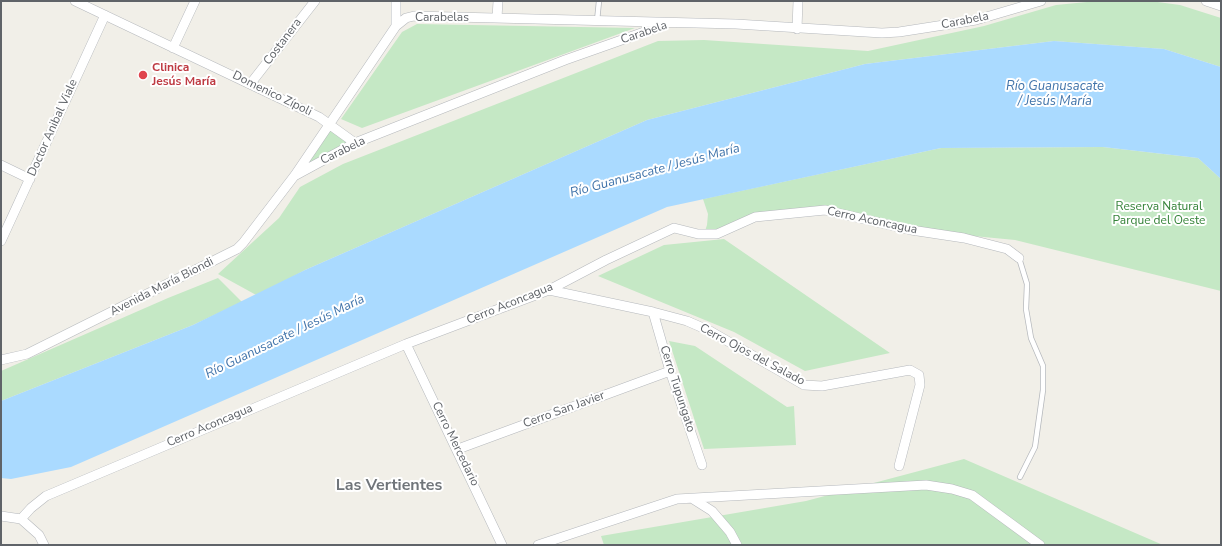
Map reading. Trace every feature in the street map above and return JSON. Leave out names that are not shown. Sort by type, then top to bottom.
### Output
[{"type":"street","name":"Domenico Zípoli","points":[[76,1],[173,48],[251,83],[329,123],[355,143]]},
{"type":"street","points":[[173,48],[195,1]]},
{"type":"street","name":"Costanera","points":[[251,83],[315,1]]},
{"type":"street","points":[[396,1],[396,26]]},
{"type":"street","points":[[498,1],[498,18]]},
{"type":"street","points":[[797,29],[798,1]]},
{"type":"street","name":"Carabela","points":[[295,175],[355,143],[565,60],[670,23],[736,24],[864,33],[900,32],[976,20],[1040,1]]},
{"type":"street","points":[[1206,1],[1221,6]]},
{"type":"street","name":"Doctor Anibal Viale","points":[[1,241],[105,15]]},
{"type":"street","name":"Carabelas","points":[[295,175],[396,26],[406,18],[414,16],[670,23]]},
{"type":"street","points":[[1,165],[30,179]]},
{"type":"street","name":"Avenida María Biondi","points":[[1,360],[27,354],[236,249],[243,243],[295,175]]},
{"type":"street","name":"Cerro Aconcagua","points":[[21,520],[31,508],[46,496],[406,344],[549,290],[606,260],[674,228],[698,234],[717,234],[755,217],[825,210],[911,230],[964,238],[1007,249],[1019,258]]},
{"type":"street","name":"Cerro Ojos del Salado","points":[[549,290],[653,312],[687,321],[710,331],[804,385],[822,386],[910,370],[919,375],[920,385],[899,466]]},
{"type":"street","name":"Cerro Tupungato","points":[[653,312],[670,371],[702,465]]},
{"type":"street","name":"Cerro Mercedario","points":[[406,344],[458,449],[502,545]]},
{"type":"street","name":"Cerro San Javier","points":[[458,449],[670,371]]},
{"type":"street","points":[[538,545],[678,499],[926,485],[952,489],[972,495],[1040,545]]},
{"type":"street","points":[[693,498],[712,511],[730,532],[737,545]]},
{"type":"street","points":[[3,517],[21,520],[39,535],[44,545]]},
{"type":"lane","points":[[597,21],[599,1]]},
{"type":"lane","points":[[1019,258],[1027,284],[1026,310],[1031,338],[1043,366],[1043,390],[1035,447],[1020,477]]},
{"type":"green space","points":[[1097,1],[1150,1],[1180,5],[1221,18],[1221,67],[1164,49],[1054,41],[865,64],[647,120],[305,270],[258,296],[218,274],[279,218],[300,187],[343,164],[658,41],[704,40],[868,51],[984,26],[1056,5]]},
{"type":"green space","points":[[417,24],[635,28],[362,128],[341,119],[402,32]]},
{"type":"green space","points":[[329,128],[349,143],[303,168]]},
{"type":"green space","name":"Reserva Natural Parque del Oeste","points":[[1103,147],[1198,158],[1221,179],[1221,291],[1015,240],[911,230],[825,210],[755,217],[704,234],[708,214],[703,199],[941,148]]},
{"type":"green space","points":[[724,239],[890,353],[805,371],[734,332],[598,276],[664,245]]},
{"type":"green space","points":[[218,278],[242,302],[193,325],[1,401],[1,371],[168,298]]},
{"type":"green space","points":[[669,341],[695,346],[787,407],[794,406],[796,445],[704,449]]},
{"type":"green space","points":[[964,459],[1163,545],[604,545],[601,536],[806,501]]},
{"type":"water","name":"Río Guanusacate / Jesús María","points":[[1054,41],[1164,49],[1221,67],[1221,179],[1198,158],[1103,147],[941,148],[667,207],[71,467],[11,479],[1,478],[1,401],[193,325],[305,270],[647,120],[865,64]]},
{"type":"place","name":"Clinica Jesús María","points":[[143,75]]},
{"type":"district","name":"Las Vertientes","points":[[389,486]]}]
